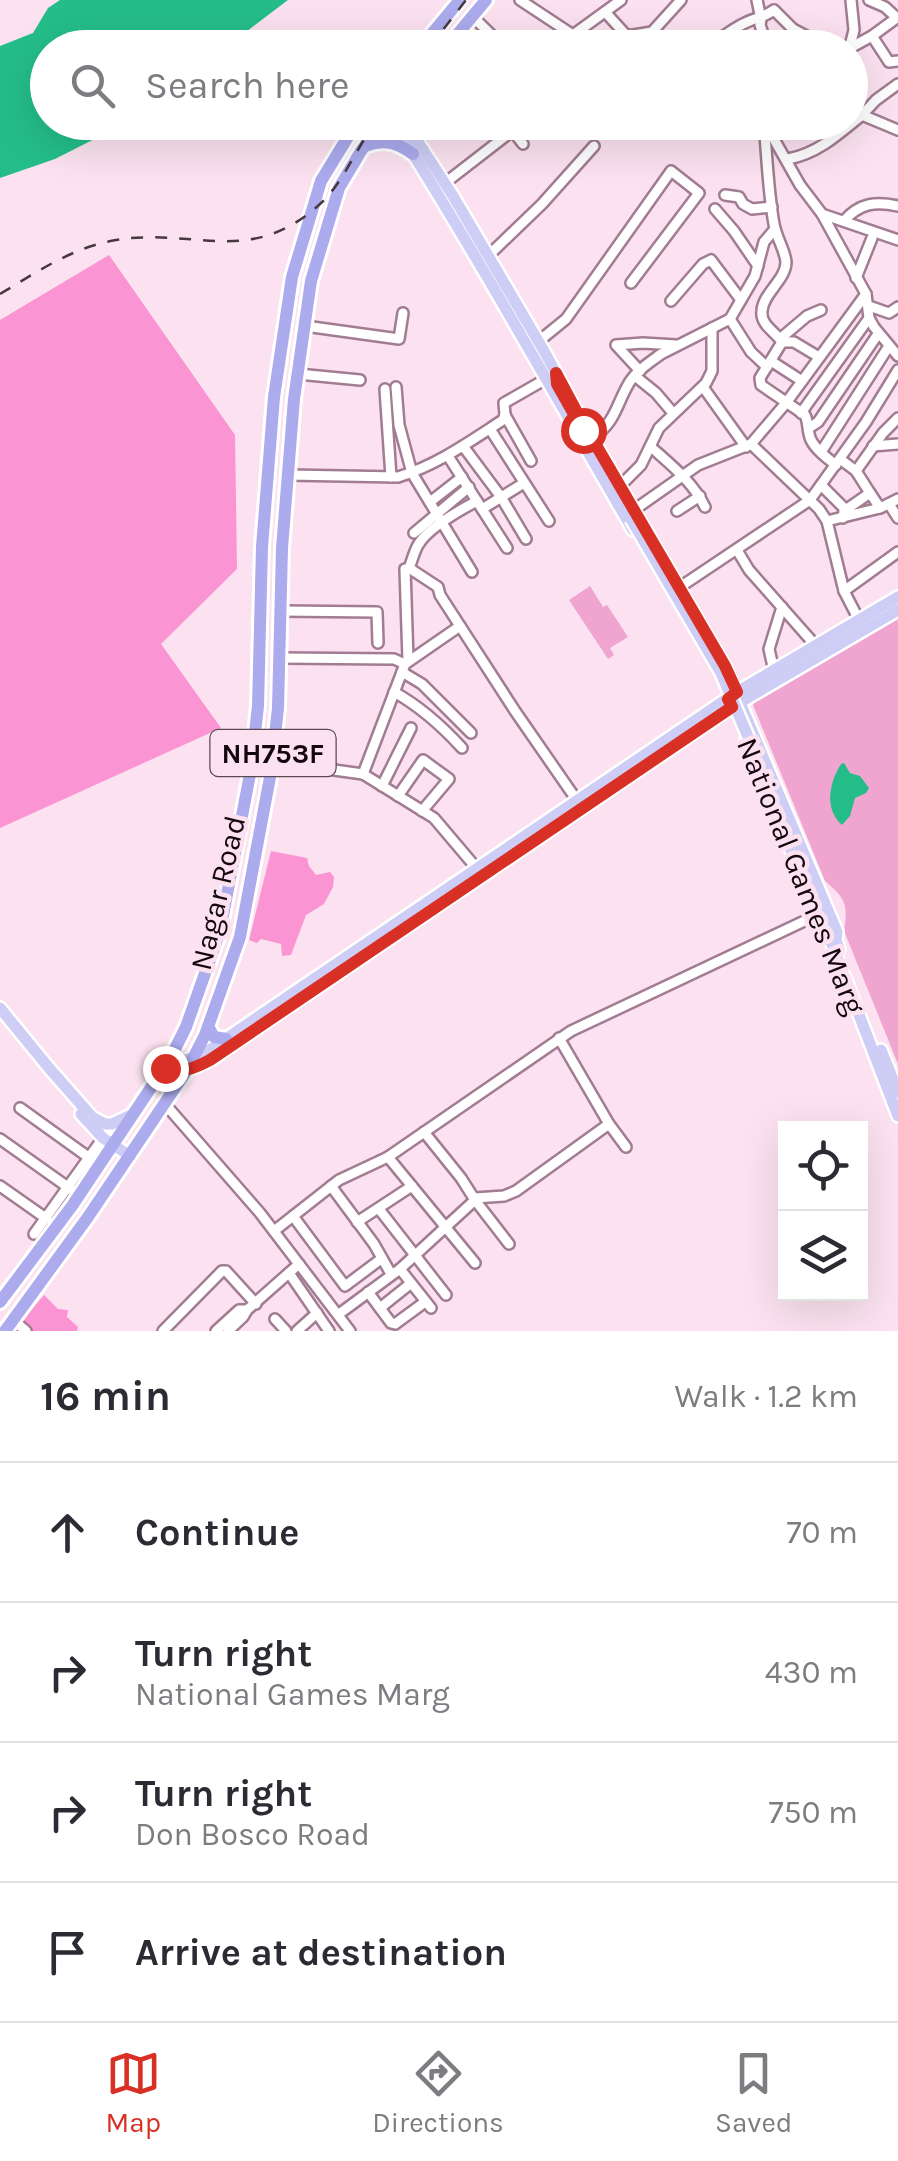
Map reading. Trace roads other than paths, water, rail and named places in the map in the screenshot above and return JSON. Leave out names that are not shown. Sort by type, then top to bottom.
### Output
[{"type":"highway","points":[[435,30],[460,0]]},
{"type":"highway","points":[[462,30],[486,0]]},
{"type":"highway","name":"Nagar Road","points":[[3,1293],[167,1063],[186,1028],[220,931],[251,769],[260,677],[260,569],[274,397],[292,276],[321,180],[346,140]]},
{"type":"highway","name":"Nagar Road","points":[[8,1325],[130,1156],[190,1065],[208,1026],[243,922],[278,708],[280,570],[298,374],[311,281],[339,188],[369,140]]},
{"type":"highway","points":[[364,147],[389,141],[413,154]]},
{"type":"highway","points":[[208,1026],[214,1037],[226,1040]]},
{"type":"main road","name":"National Games Marg","points":[[404,140],[680,587],[721,669],[837,932],[833,941],[898,1116]]},
{"type":"main road","name":"National Games Marg","points":[[419,140],[539,341],[551,376],[721,669]]},
{"type":"main road","points":[[551,376],[721,674],[833,941]]},
{"type":"main road","points":[[167,1063],[172,1070],[210,1060],[774,670],[898,597]]},
{"type":"main road","points":[[190,1065],[735,700],[898,610]]},
{"type":"main road","name":"National Games Marg","points":[[735,700],[817,915],[826,936],[833,941],[898,1092]]},
{"type":"main road","points":[[0,1008],[48,1068],[98,1121],[119,1122],[138,1108]]},
{"type":"main road","points":[[0,1020],[108,1142],[130,1156]]},
{"type":"street","points":[[520,0],[566,30]]},
{"type":"street","points":[[581,30],[621,0]]},
{"type":"street","points":[[654,30],[681,0]]},
{"type":"street","points":[[757,0],[762,30]]},
{"type":"street","points":[[852,0],[854,30]]},
{"type":"street","points":[[868,38],[897,17],[869,0]]},
{"type":"street","points":[[737,30],[774,10],[793,29]]},
{"type":"street","points":[[606,13],[622,30]]},
{"type":"street","points":[[472,16],[486,30]]},
{"type":"street","points":[[872,36],[888,62],[898,61]]},
{"type":"street","points":[[868,109],[898,84]]},
{"type":"street","points":[[868,118],[898,130]]},
{"type":"street","points":[[445,184],[494,140]]},
{"type":"street","points":[[520,140],[523,144]]},
{"type":"street","points":[[766,140],[775,228],[786,266],[764,302],[766,325],[782,340],[794,342],[828,374],[844,383]]},
{"type":"street","points":[[776,140],[850,262],[866,294],[869,318],[878,334],[898,356]]},
{"type":"street","points":[[788,160],[802,157],[831,140]]},
{"type":"street","points":[[488,256],[594,146]]},
{"type":"street","points":[[539,341],[566,319],[671,171],[698,193],[632,284]]},
{"type":"street","points":[[725,195],[739,198],[752,209],[772,207]]},
{"type":"street","points":[[844,222],[873,202],[898,206]]},
{"type":"street","points":[[715,209],[758,266]]},
{"type":"street","points":[[822,214],[898,240]]},
{"type":"street","points":[[592,439],[614,417],[629,384],[661,354],[730,319],[758,266],[764,242],[775,228]]},
{"type":"street","points":[[856,278],[872,238]]},
{"type":"street","points":[[671,301],[702,264],[711,260],[742,300]]},
{"type":"street","points":[[633,516],[708,459],[749,446],[866,294]]},
{"type":"street","points":[[869,306],[889,313],[898,307]]},
{"type":"street","points":[[821,310],[806,316],[782,340],[760,378],[761,386],[801,413],[808,422],[809,437],[821,452],[856,471],[870,493],[889,504],[898,518]]},
{"type":"street","points":[[305,326],[400,339],[403,313]]},
{"type":"street","points":[[801,413],[869,318]]},
{"type":"street","points":[[730,319],[751,352],[802,381]]},
{"type":"street","points":[[620,486],[633,475],[659,428],[702,387],[712,370],[712,328]]},
{"type":"street","points":[[809,428],[818,422],[878,334]]},
{"type":"street","points":[[673,413],[616,344],[678,345]]},
{"type":"street","points":[[821,452],[888,346]]},
{"type":"street","points":[[680,587],[810,500],[898,370]]},
{"type":"street","points":[[298,374],[360,380]]},
{"type":"street","points":[[531,461],[506,416],[504,403],[551,376]]},
{"type":"street","points":[[702,387],[749,446],[810,500],[827,521],[844,591],[859,620]]},
{"type":"street","points":[[391,477],[391,388],[412,472],[472,572]]},
{"type":"street","points":[[288,476],[391,477],[412,472],[448,456],[506,416]]},
{"type":"street","points":[[856,471],[898,418]]},
{"type":"street","points":[[490,429],[549,521]]},
{"type":"street","points":[[874,446],[898,444]]},
{"type":"street","points":[[463,446],[526,539]]},
{"type":"street","points":[[651,447],[682,476],[705,507]]},
{"type":"street","points":[[448,456],[507,548]]},
{"type":"street","points":[[430,502],[462,477]]},
{"type":"street","points":[[363,774],[405,665],[404,569],[409,568],[421,541],[443,523],[524,483]]},
{"type":"street","points":[[821,485],[844,514]]},
{"type":"street","points":[[414,533],[469,487]]},
{"type":"street","points":[[844,514],[870,493]]},
{"type":"street","points":[[678,510],[700,496]]},
{"type":"street","points":[[827,521],[889,504]]},
{"type":"street","points":[[737,550],[749,570],[816,646]]},
{"type":"street","points":[[844,591],[898,552]]},
{"type":"street","points":[[409,568],[438,587],[515,711],[578,802]]},
{"type":"street","points":[[774,670],[769,649],[782,607]]},
{"type":"street","points":[[281,612],[377,612],[378,643]]},
{"type":"street","points":[[405,665],[460,626]]},
{"type":"street","points":[[280,658],[394,658],[471,733]]},
{"type":"street","points":[[394,692],[417,705],[462,748]]},
{"type":"street","points":[[382,786],[411,728]]},
{"type":"street","points":[[272,757],[290,764],[363,774],[438,822],[478,870]]},
{"type":"street","points":[[398,796],[423,760],[449,779],[422,811]]},
{"type":"street","points":[[274,1231],[330,1186],[388,1157],[559,1038],[817,915]]},
{"type":"street","points":[[559,1038],[626,1146]]},
{"type":"street","points":[[165,1104],[274,1231],[350,1331]]},
{"type":"street","points":[[20,1108],[95,1161]]},
{"type":"street","points":[[289,1273],[330,1331],[368,1292],[475,1199],[516,1191],[609,1124]]},
{"type":"street","points":[[424,1132],[509,1244]]},
{"type":"street","points":[[0,1140],[73,1192]]},
{"type":"street","points":[[388,1157],[475,1262]]},
{"type":"street","points":[[0,1186],[51,1222],[34,1234]]},
{"type":"street","points":[[330,1186],[374,1244],[381,1260],[428,1305],[394,1327],[368,1292]]},
{"type":"street","points":[[358,1222],[412,1186]]},
{"type":"street","points":[[378,1209],[446,1295]]},
{"type":"street","points":[[293,1216],[345,1286],[381,1260]]},
{"type":"street","points":[[374,1244],[395,1229]]},
{"type":"street","points":[[228,1331],[299,1264]]},
{"type":"street","points":[[163,1331],[222,1271],[226,1271],[252,1306]]},
{"type":"street","points":[[380,1308],[410,1284]]},
{"type":"street","points":[[216,1331],[239,1310],[252,1306]]},
{"type":"street","points":[[297,1331],[317,1313]]},
{"type":"street","points":[[275,1319],[286,1331]]},
{"type":"street","points":[[8,1325],[26,1331]]},
{"type":"railway","points":[[443,30],[466,0]]},
{"type":"railway","points":[[0,294],[56,261],[100,243],[144,237],[221,241],[270,235],[320,204],[364,140]]}]
